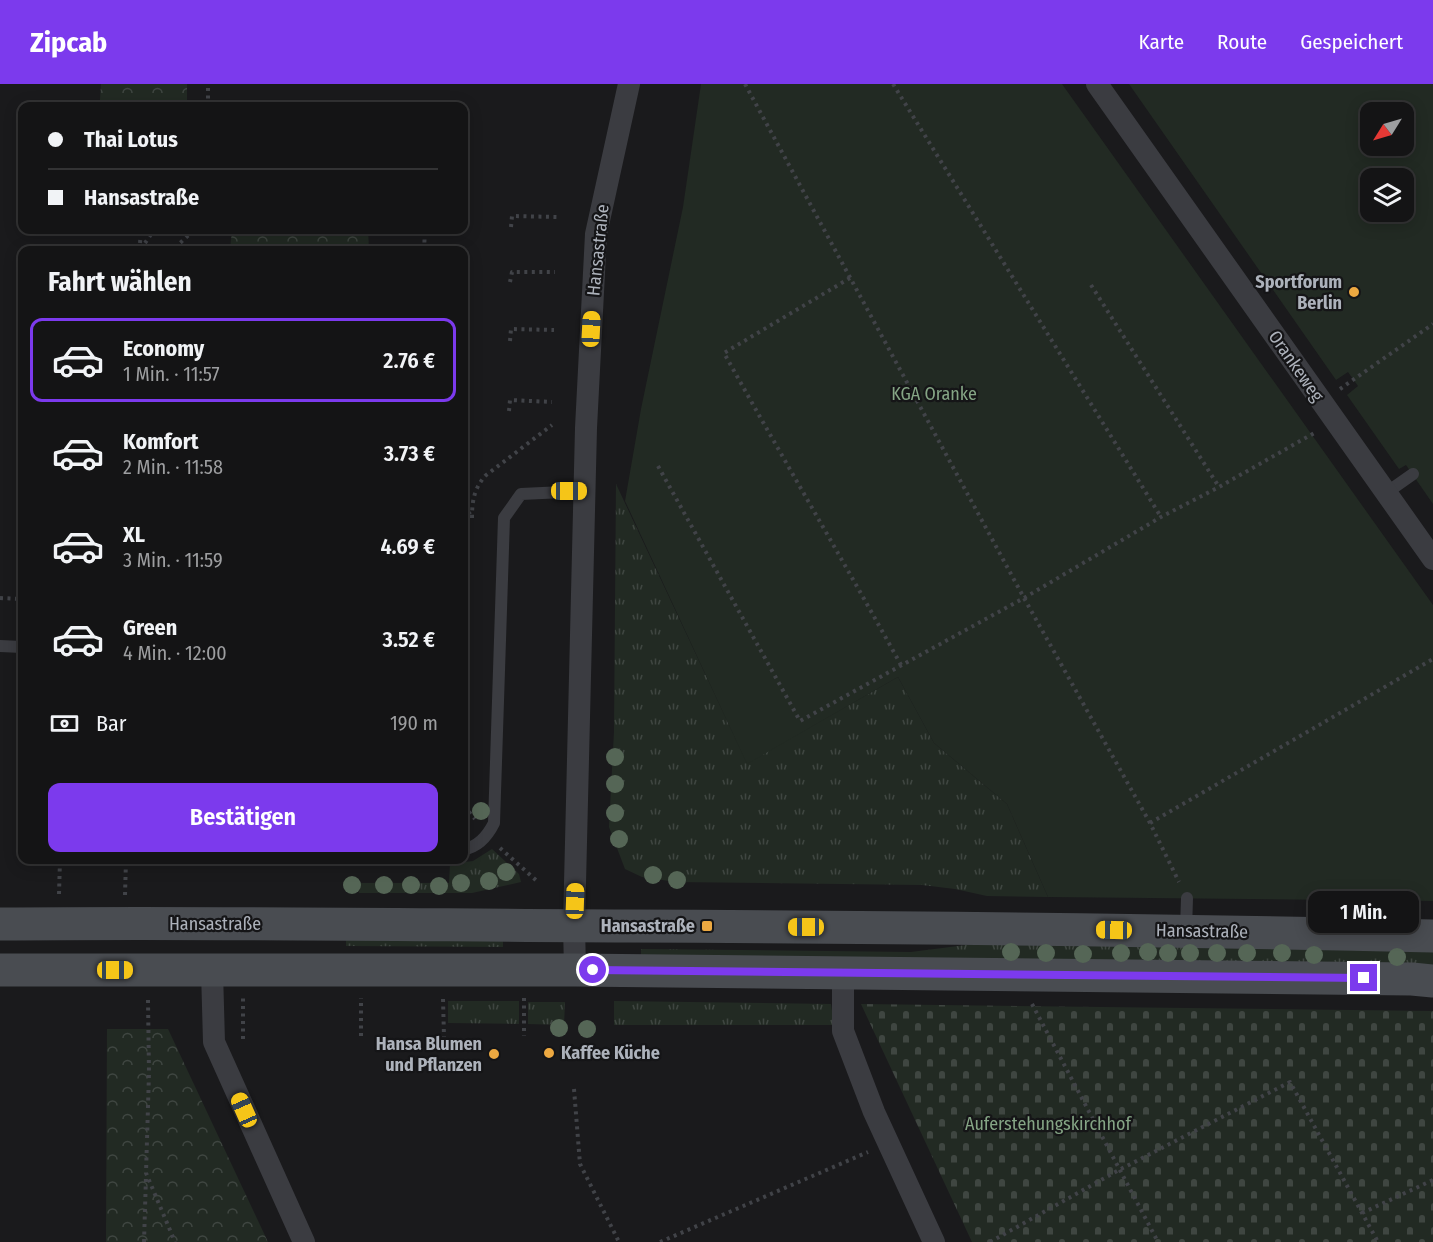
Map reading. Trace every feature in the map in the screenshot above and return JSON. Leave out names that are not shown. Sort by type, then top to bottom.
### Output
[{"type":"main road","name":"Hansastraße","points":[[0,924],[574,925],[1186,931],[1433,936]]},
{"type":"main road","points":[[0,970],[575,970],[1246,976],[1433,981]]},
{"type":"street","name":"Hansastraße","points":[[575,970],[574,925],[586,428],[596,234],[629,84]]},
{"type":"street","name":"Orankeweg","points":[[1097,84],[1433,559]]},
{"type":"street","points":[[212,970],[214,1042],[304,1242]]},
{"type":"street","points":[[843,973],[843,1031],[888,1143],[934,1242]]},
{"type":"lane","points":[[1386,493],[1413,474]]},
{"type":"lane","points":[[468,848],[488,835],[494,823],[504,518],[520,494],[585,491]]},
{"type":"lane","points":[[0,646],[18,647]]},
{"type":"lane","points":[[1186,931],[1187,898]]},
{"type":"path","points":[[208,84],[208,102]]},
{"type":"path","points":[[745,84],[1024,598],[1150,823],[1187,898]]},
{"type":"path","points":[[893,84],[1161,517]]},
{"type":"path","points":[[511,227],[512,216],[557,217]]},
{"type":"path","points":[[142,234],[143,243],[151,234]]},
{"type":"path","points":[[180,246],[180,243],[190,234]]},
{"type":"path","points":[[510,282],[512,272],[555,272]]},
{"type":"path","points":[[850,278],[724,352],[780,454],[841,555],[901,665]]},
{"type":"path","points":[[1091,285],[1219,487]]},
{"type":"path","points":[[1341,387],[1433,324]]},
{"type":"path","points":[[510,341],[511,329],[554,330]]},
{"type":"path","points":[[509,411],[510,400],[552,402]]},
{"type":"path","points":[[468,512],[472,518],[472,502],[477,486],[485,476],[552,425]]},
{"type":"path","points":[[658,466],[800,721],[1024,598],[1161,517],[1317,431]]},
{"type":"path","points":[[0,598],[18,599]]},
{"type":"path","points":[[1150,823],[1433,659]]},
{"type":"path","points":[[59,900],[60,864]]},
{"type":"path","points":[[125,901],[126,864]]},
{"type":"path","points":[[144,1242],[149,1073],[148,995]]},
{"type":"path","points":[[243,995],[243,1039]]},
{"type":"path","points":[[361,996],[361,1036]]},
{"type":"path","points":[[442,996],[444,1037]]},
{"type":"path","points":[[524,997],[524,1036]]},
{"type":"path","points":[[1032,997],[1032,1005],[1158,1242]]},
{"type":"path","points":[[990,1242],[1119,1170],[1290,1082],[1378,1242]]},
{"type":"path","points":[[574,1089],[580,1164],[620,1242]]},
{"type":"path","points":[[660,1242],[888,1143]]},
{"type":"path","points":[[146,1173],[175,1242]]},
{"type":"path","points":[[1362,1213],[1433,1180]]},
{"type":"green space","points":[[101,84],[187,84],[187,102],[101,102]]},
{"type":"green space","name":"KGA Oranke","points":[[701,84],[1062,84],[1433,605],[1433,901],[1048,897],[1007,804],[934,743],[898,677],[747,764],[625,501],[641,409],[683,207]]},
{"type":"green space","name":"Sportforum Berlin","points":[[1129,84],[1433,84],[1433,504],[1406,465],[1399,469],[1347,395],[1358,386],[1348,372],[1336,380]]},
{"type":"green space","points":[[232,234],[368,234],[369,246],[230,246]]},
{"type":"green space","points":[[616,484],[747,763],[898,677],[934,743],[1007,804],[1048,897],[987,896],[922,885],[676,882],[642,877],[625,869],[609,827],[614,732]]},
{"type":"green space","points":[[492,849],[519,874],[521,882],[472,893],[359,893],[360,883],[449,883],[450,864],[468,864],[468,862]]},
{"type":"green space","points":[[503,936],[503,947],[346,946],[346,937]]},
{"type":"green space","points":[[1005,940],[1433,945],[1433,970],[641,959],[641,949],[911,952]]},
{"type":"green space","points":[[448,1001],[519,1001],[519,1024],[448,1023]]},
{"type":"green space","points":[[614,1001],[831,1004],[834,1025],[614,1025]]},
{"type":"green space","points":[[528,1002],[565,1002],[564,1025],[528,1024]]},
{"type":"green space","name":"Auferstehungskirchhof","points":[[861,1004],[1433,1011],[1433,1242],[972,1242]]},
{"type":"green space","points":[[107,1029],[168,1029],[268,1242],[106,1242]]},
{"type":"place","name":"Sportforum Berlin","points":[[1354,292]]},
{"type":"place","name":"Hansastraße","points":[[707,926]]},
{"type":"place","name":"Kaffee Küche","points":[[549,1053]]},
{"type":"place","name":"Hansa Blumen und Pflanzen","points":[[494,1054]]},
{"type":"route","points":[[593,970],[1364,978]]}]
